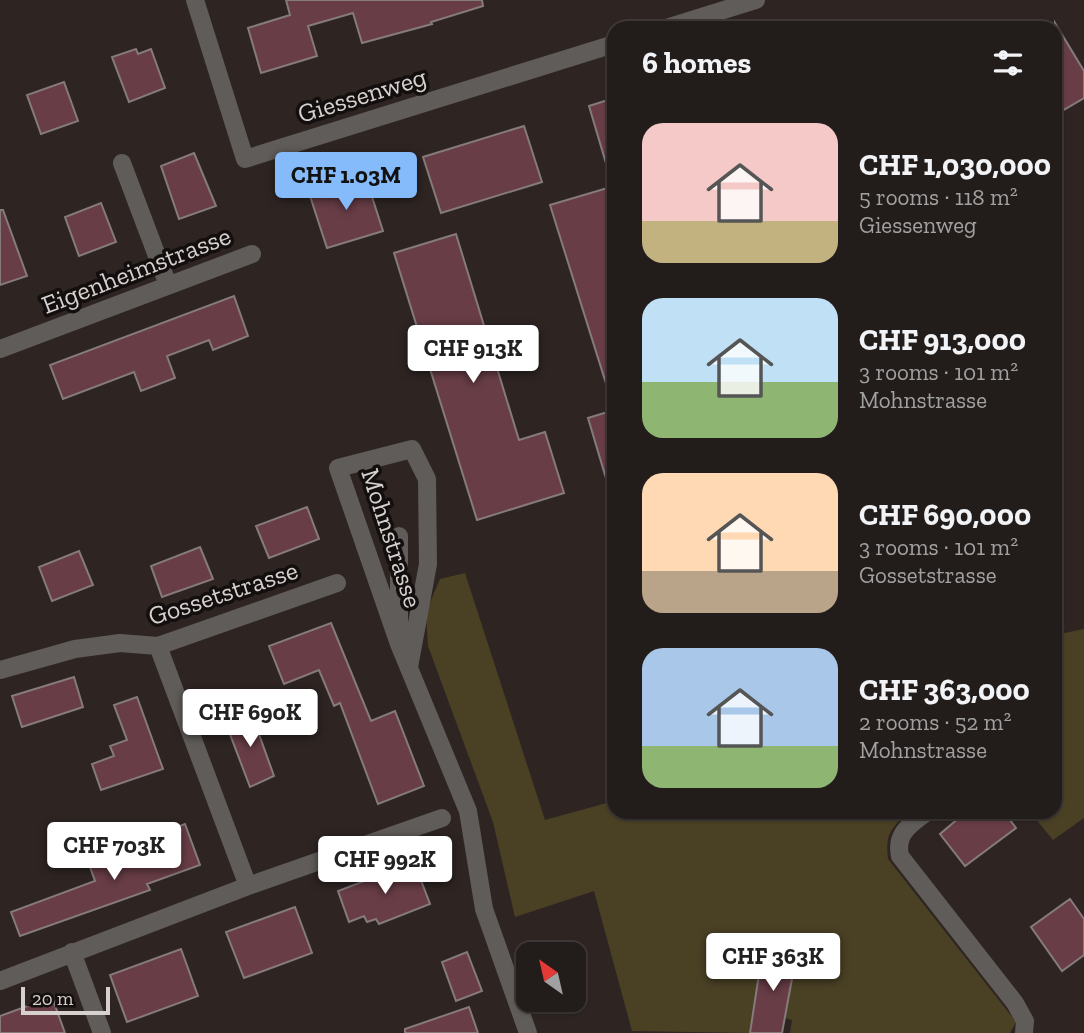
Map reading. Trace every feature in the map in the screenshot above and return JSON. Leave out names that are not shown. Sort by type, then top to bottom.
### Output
[{"type":"street","name":"Giessenweg","points":[[195,0],[245,159],[607,46]]},
{"type":"street","points":[[688,21],[756,0]]},
{"type":"street","points":[[122,163],[168,285]]},
{"type":"street","name":"Eigenheimstrasse","points":[[0,349],[252,254]]},
{"type":"street","name":"Mohnstrasse","points":[[409,667],[428,564],[427,479],[412,449],[338,468],[399,643],[468,811],[484,909],[528,1033]]},
{"type":"street","points":[[399,536],[399,643]]},
{"type":"street","name":"Gossetstrasse","points":[[0,670],[75,649],[120,643],[158,646],[337,583]]},
{"type":"street","points":[[158,646],[248,886]]},
{"type":"street","points":[[0,981],[248,886],[442,818]]},
{"type":"street","points":[[918,819],[904,830],[899,842],[900,856],[1015,1003],[1025,1021],[1024,1033]]},
{"type":"street","points":[[72,952],[102,1033]]},
{"type":"shaded area","points":[[465,573],[545,820],[607,803],[607,819],[901,819],[890,832],[887,843],[888,859],[1016,1022],[1010,1033],[790,1033],[792,1020],[785,1018],[796,958],[770,952],[765,955],[763,964],[760,964],[750,1033],[632,1031],[594,891],[515,917],[493,822],[428,646],[426,612],[440,579]]},
{"type":"shaded area","points":[[1084,629],[1084,818],[1053,840],[1036,819],[1062,819],[1062,634]]},
{"type":"building","points":[[286,0],[482,0],[483,6],[431,22],[432,24],[362,43],[353,13],[308,26],[317,56],[261,73],[248,28],[290,15]]},
{"type":"building","points":[[1062,35],[1084,71],[1084,98],[1062,111]]},
{"type":"building","points":[[136,49],[138,54],[151,49],[165,88],[129,102],[112,57]]},
{"type":"building","points":[[64,82],[78,121],[41,134],[27,95]]},
{"type":"building","points":[[607,100],[607,167],[589,106]]},
{"type":"building","points":[[524,126],[542,182],[441,213],[423,157]]},
{"type":"building","points":[[194,153],[216,206],[179,219],[161,166]]},
{"type":"building","points":[[365,175],[383,231],[327,248],[309,193]]},
{"type":"building","points":[[607,188],[607,387],[550,205]]},
{"type":"building","points":[[101,203],[116,242],[79,256],[65,217]]},
{"type":"building","points":[[0,210],[3,210],[27,276],[0,285]]},
{"type":"building","points":[[456,234],[519,440],[545,432],[564,493],[477,520],[394,253]]},
{"type":"building","points":[[234,296],[248,336],[213,350],[209,340],[167,356],[175,378],[141,391],[134,372],[63,399],[50,365]]},
{"type":"building","points":[[607,412],[607,482],[588,418]]},
{"type":"building","points":[[307,507],[319,539],[269,558],[256,526]]},
{"type":"building","points":[[200,547],[213,579],[162,597],[151,566]]},
{"type":"building","points":[[79,551],[93,585],[52,601],[39,567]]},
{"type":"building","points":[[331,623],[371,721],[395,711],[424,786],[378,804],[340,703],[334,706],[319,670],[284,684],[269,646]]},
{"type":"building","points":[[74,677],[83,707],[22,727],[12,696]]},
{"type":"building","points":[[137,697],[163,769],[101,790],[92,764],[114,756],[110,746],[127,740],[114,705]]},
{"type":"building","points":[[251,712],[274,776],[250,787],[225,721]]},
{"type":"building","points":[[958,819],[1009,819],[1016,828],[965,866],[940,834]]},
{"type":"building","points":[[185,824],[200,865],[147,884],[150,890],[20,936],[11,912],[95,881],[90,867],[166,839],[164,832]]},
{"type":"building","points":[[414,862],[430,904],[379,924],[376,919],[367,922],[364,916],[349,922],[338,891]]},
{"type":"building","points":[[1070,899],[1084,919],[1084,955],[1062,971],[1031,927]]},
{"type":"building","points":[[295,907],[312,953],[244,978],[226,932]]},
{"type":"building","points":[[181,949],[198,996],[127,1022],[110,975]]},
{"type":"building","points":[[467,952],[482,991],[456,1001],[442,962]]},
{"type":"building","points":[[768,952],[796,957],[782,1033],[750,1033],[761,961]]},
{"type":"building","points":[[52,997],[65,1033],[0,1033],[0,1016]]},
{"type":"building","points":[[469,1007],[478,1033],[405,1033],[405,1029]]}]
